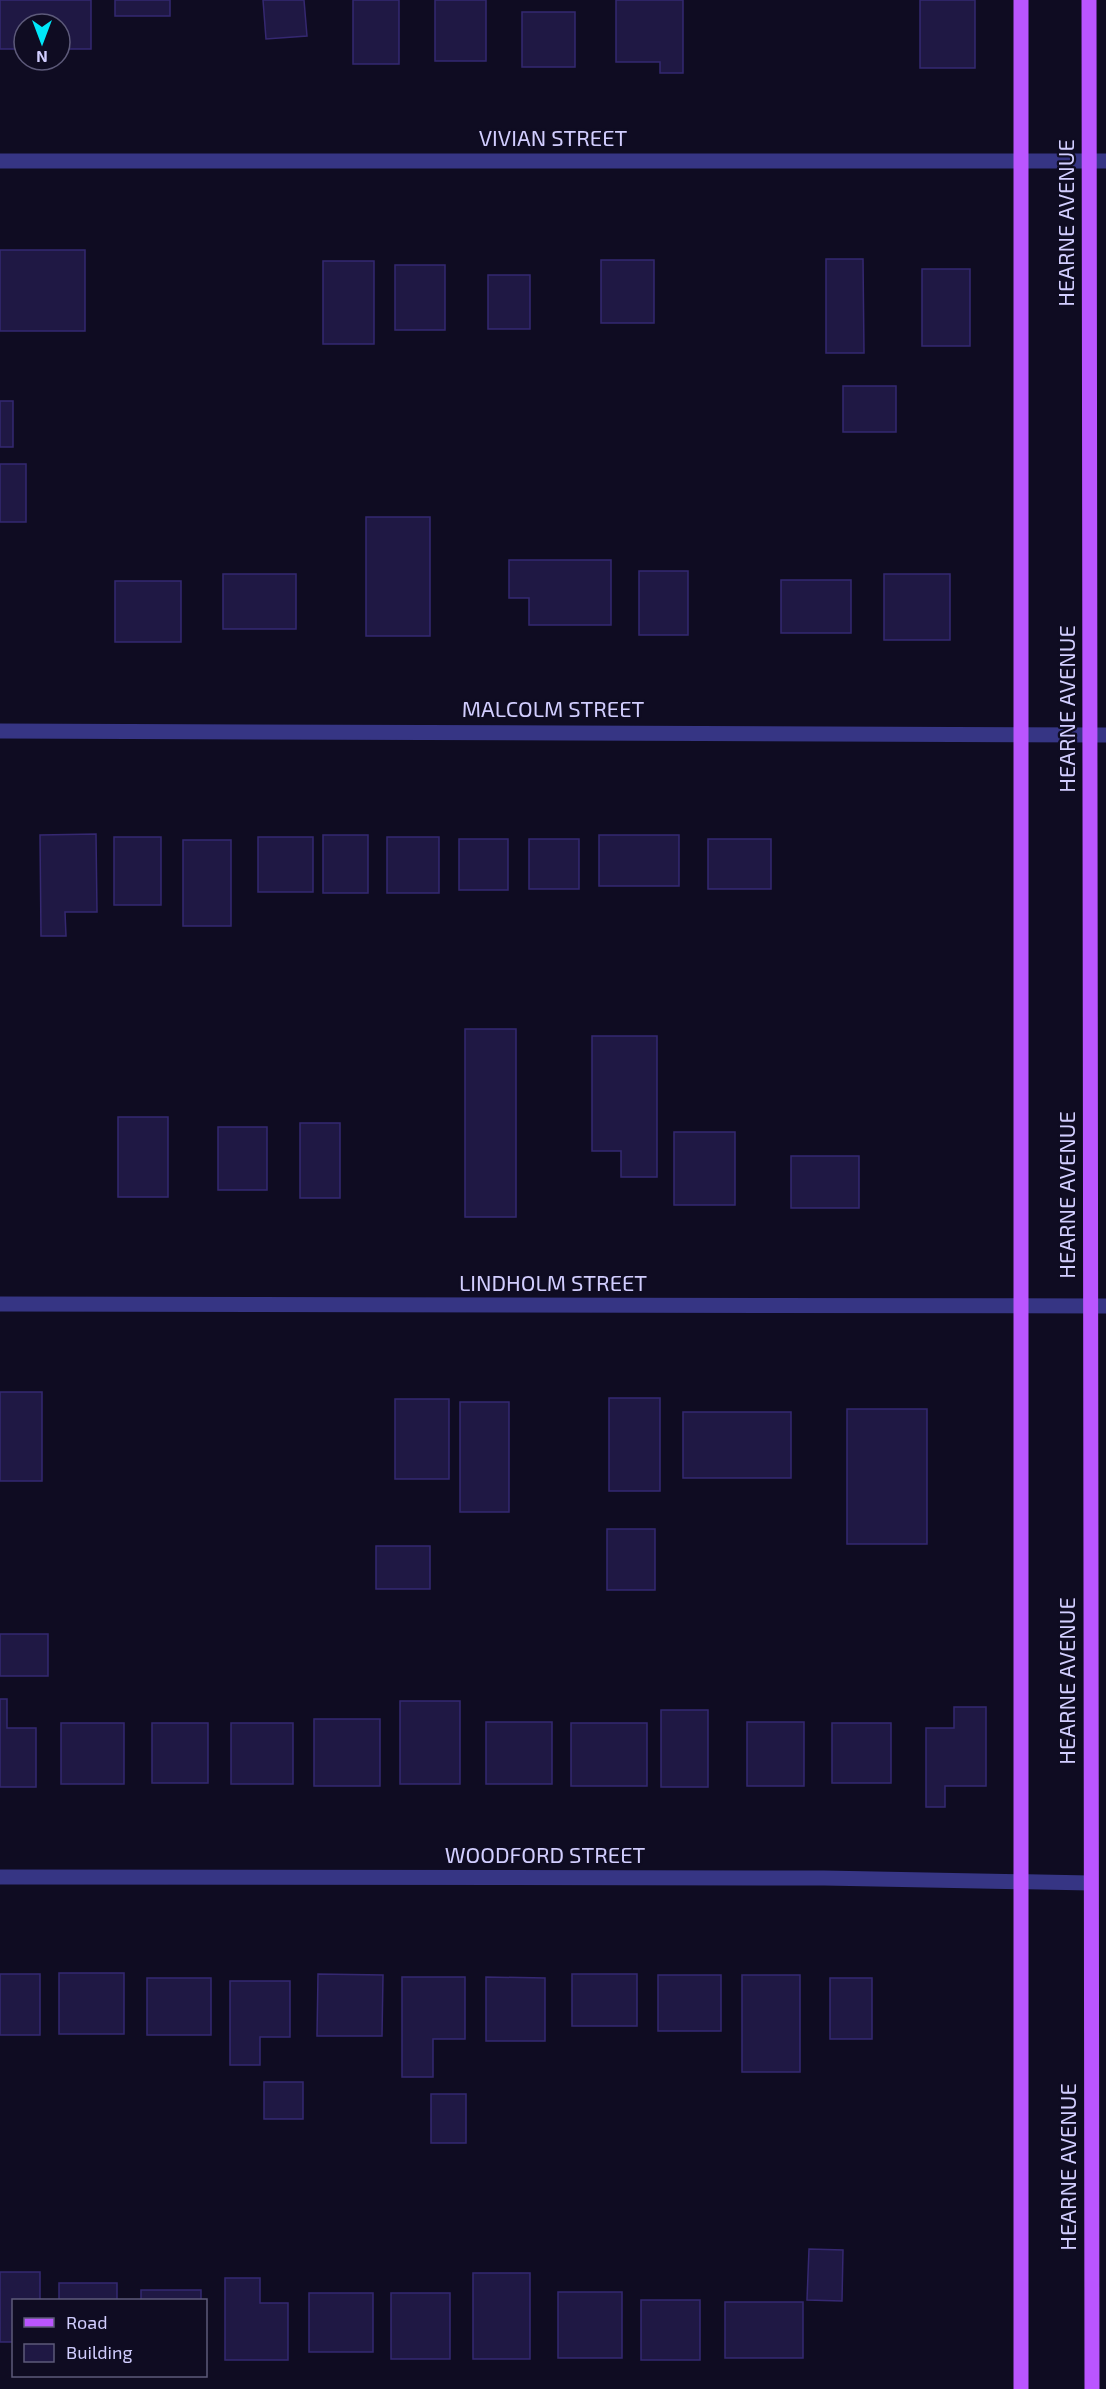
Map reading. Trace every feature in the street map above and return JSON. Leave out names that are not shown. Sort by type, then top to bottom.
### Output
[{"type":"main road","name":"HEARNE AVENUE","points":[[1021,0],[1021,2389]]},
{"type":"main road","name":"HEARNE AVENUE","points":[[1089,0],[1092,2389]]},
{"type":"street","name":"VIVIAN STREET","points":[[0,161],[1106,161]]},
{"type":"street","name":"MALCOLM STREET","points":[[0,731],[1106,735]]},
{"type":"street","name":"LINDHOLM STREET","points":[[0,1305],[1106,1306]]},
{"type":"street","name":"WOODFORD STREET","points":[[0,1876],[824,1878],[1090,1883]]},
{"type":"building","points":[[0,0],[91,0],[91,49],[72,49],[72,12],[12,12],[12,49],[0,49]]},
{"type":"building","points":[[115,0],[170,0],[170,16],[115,16]]},
{"type":"building","points":[[263,0],[304,0],[307,36],[266,39]]},
{"type":"building","points":[[353,0],[399,0],[399,64],[353,64]]},
{"type":"building","points":[[435,0],[486,0],[486,61],[435,61]]},
{"type":"building","points":[[616,0],[683,0],[683,73],[660,73],[660,62],[616,62]]},
{"type":"building","points":[[920,0],[975,0],[975,68],[920,68]]},
{"type":"building","points":[[522,12],[575,12],[575,67],[522,67]]},
{"type":"building","points":[[0,250],[85,250],[85,331],[0,331]]},
{"type":"building","points":[[826,259],[863,259],[864,353],[826,353]]},
{"type":"building","points":[[601,260],[654,260],[654,323],[601,323]]},
{"type":"building","points":[[323,261],[374,261],[374,344],[323,344]]},
{"type":"building","points":[[395,265],[445,265],[445,330],[395,330]]},
{"type":"building","points":[[922,269],[970,269],[970,346],[922,346]]},
{"type":"building","points":[[488,275],[530,275],[530,329],[488,329]]},
{"type":"building","points":[[843,386],[896,386],[896,432],[843,432]]},
{"type":"building","points":[[0,401],[13,401],[13,447],[0,447]]},
{"type":"building","points":[[0,464],[26,464],[26,522],[0,522]]},
{"type":"building","points":[[366,517],[430,517],[430,636],[366,636]]},
{"type":"building","points":[[509,560],[611,560],[611,625],[529,625],[529,598],[509,598]]},
{"type":"building","points":[[639,571],[688,571],[688,635],[639,635]]},
{"type":"building","points":[[223,574],[296,574],[296,629],[223,629]]},
{"type":"building","points":[[884,574],[950,574],[950,640],[884,640]]},
{"type":"building","points":[[781,580],[851,580],[851,633],[781,633]]},
{"type":"building","points":[[115,581],[181,581],[181,642],[115,642]]},
{"type":"building","points":[[96,834],[97,912],[65,912],[66,936],[41,936],[40,835]]},
{"type":"building","points":[[323,835],[368,835],[368,893],[323,893]]},
{"type":"building","points":[[599,835],[679,835],[679,886],[599,886]]},
{"type":"building","points":[[114,837],[161,837],[161,905],[114,905]]},
{"type":"building","points":[[258,837],[313,837],[313,892],[258,892]]},
{"type":"building","points":[[387,837],[439,837],[439,893],[387,893]]},
{"type":"building","points":[[459,839],[508,839],[508,890],[459,890]]},
{"type":"building","points":[[529,839],[579,839],[579,889],[529,889]]},
{"type":"building","points":[[708,839],[771,839],[771,889],[708,889]]},
{"type":"building","points":[[183,840],[231,840],[231,926],[183,926]]},
{"type":"building","points":[[465,1029],[516,1029],[516,1217],[465,1217]]},
{"type":"building","points":[[592,1036],[657,1036],[657,1177],[621,1177],[621,1151],[592,1151]]},
{"type":"building","points":[[118,1117],[168,1117],[168,1197],[118,1197]]},
{"type":"building","points":[[300,1123],[340,1123],[340,1198],[300,1198]]},
{"type":"building","points":[[218,1127],[267,1127],[267,1190],[218,1190]]},
{"type":"building","points":[[674,1132],[735,1132],[735,1205],[674,1205]]},
{"type":"building","points":[[791,1156],[859,1156],[859,1208],[791,1208]]},
{"type":"building","points":[[0,1392],[42,1392],[42,1481],[0,1481]]},
{"type":"building","points":[[609,1398],[660,1398],[660,1491],[609,1491]]},
{"type":"building","points":[[395,1399],[449,1399],[449,1479],[395,1479]]},
{"type":"building","points":[[460,1402],[509,1402],[509,1512],[460,1512]]},
{"type":"building","points":[[847,1409],[927,1409],[927,1544],[847,1544]]},
{"type":"building","points":[[683,1412],[791,1412],[791,1478],[683,1478]]},
{"type":"building","points":[[607,1529],[655,1529],[655,1590],[607,1590]]},
{"type":"building","points":[[376,1546],[430,1546],[430,1589],[376,1589]]},
{"type":"building","points":[[0,1634],[48,1634],[48,1676],[0,1676]]},
{"type":"building","points":[[0,1699],[7,1699],[7,1728],[36,1728],[36,1787],[0,1787]]},
{"type":"building","points":[[400,1701],[460,1701],[460,1784],[400,1784]]},
{"type":"building","points":[[954,1707],[986,1707],[986,1786],[945,1786],[945,1807],[926,1807],[926,1728],[954,1728]]},
{"type":"building","points":[[661,1710],[708,1710],[708,1787],[661,1787]]},
{"type":"building","points":[[314,1719],[380,1719],[380,1786],[314,1786]]},
{"type":"building","points":[[486,1722],[552,1722],[552,1784],[486,1784]]},
{"type":"building","points":[[747,1722],[804,1722],[804,1786],[747,1786]]},
{"type":"building","points":[[61,1723],[124,1723],[124,1784],[61,1784]]},
{"type":"building","points":[[152,1723],[208,1723],[208,1783],[152,1783]]},
{"type":"building","points":[[231,1723],[293,1723],[293,1784],[231,1784]]},
{"type":"building","points":[[571,1723],[647,1723],[647,1786],[571,1786]]},
{"type":"building","points":[[832,1723],[891,1723],[891,1783],[832,1783]]},
{"type":"building","points":[[59,1973],[124,1973],[124,2034],[59,2034]]},
{"type":"building","points":[[0,1974],[40,1974],[40,2035],[0,2035]]},
{"type":"building","points":[[318,1974],[383,1975],[382,2036],[317,2036]]},
{"type":"building","points":[[572,1974],[637,1974],[637,2026],[572,2026]]},
{"type":"building","points":[[658,1975],[721,1975],[721,2031],[658,2031]]},
{"type":"building","points":[[742,1975],[800,1975],[800,2072],[742,2072]]},
{"type":"building","points":[[402,1977],[465,1977],[465,2039],[433,2039],[433,2077],[402,2077]]},
{"type":"building","points":[[486,1977],[545,1978],[545,2041],[486,2041]]},
{"type":"building","points":[[147,1978],[211,1978],[211,2035],[147,2035]]},
{"type":"building","points":[[830,1978],[872,1978],[872,2039],[830,2039]]},
{"type":"building","points":[[230,1981],[290,1981],[290,2037],[260,2037],[260,2065],[230,2065]]},
{"type":"building","points":[[264,2082],[303,2082],[303,2119],[264,2119]]},
{"type":"building","points":[[431,2094],[466,2094],[466,2143],[431,2143]]},
{"type":"building","points":[[809,2249],[843,2250],[842,2301],[807,2300]]},
{"type":"building","points":[[0,2272],[40,2272],[40,2299],[12,2299],[12,2342],[0,2342]]},
{"type":"building","points":[[473,2273],[530,2273],[530,2359],[473,2359]]},
{"type":"building","points":[[225,2278],[260,2278],[260,2303],[288,2303],[288,2360],[225,2360]]},
{"type":"building","points":[[59,2283],[117,2283],[117,2299],[59,2299]]},
{"type":"building","points":[[141,2290],[201,2290],[201,2299],[141,2299]]},
{"type":"building","points":[[558,2292],[622,2292],[622,2358],[558,2358]]},
{"type":"building","points":[[309,2293],[373,2293],[373,2352],[309,2352]]},
{"type":"building","points":[[391,2293],[450,2293],[450,2359],[391,2359]]},
{"type":"building","points":[[641,2300],[700,2300],[700,2360],[641,2360]]},
{"type":"building","points":[[725,2302],[803,2302],[803,2358],[725,2358]]}]
